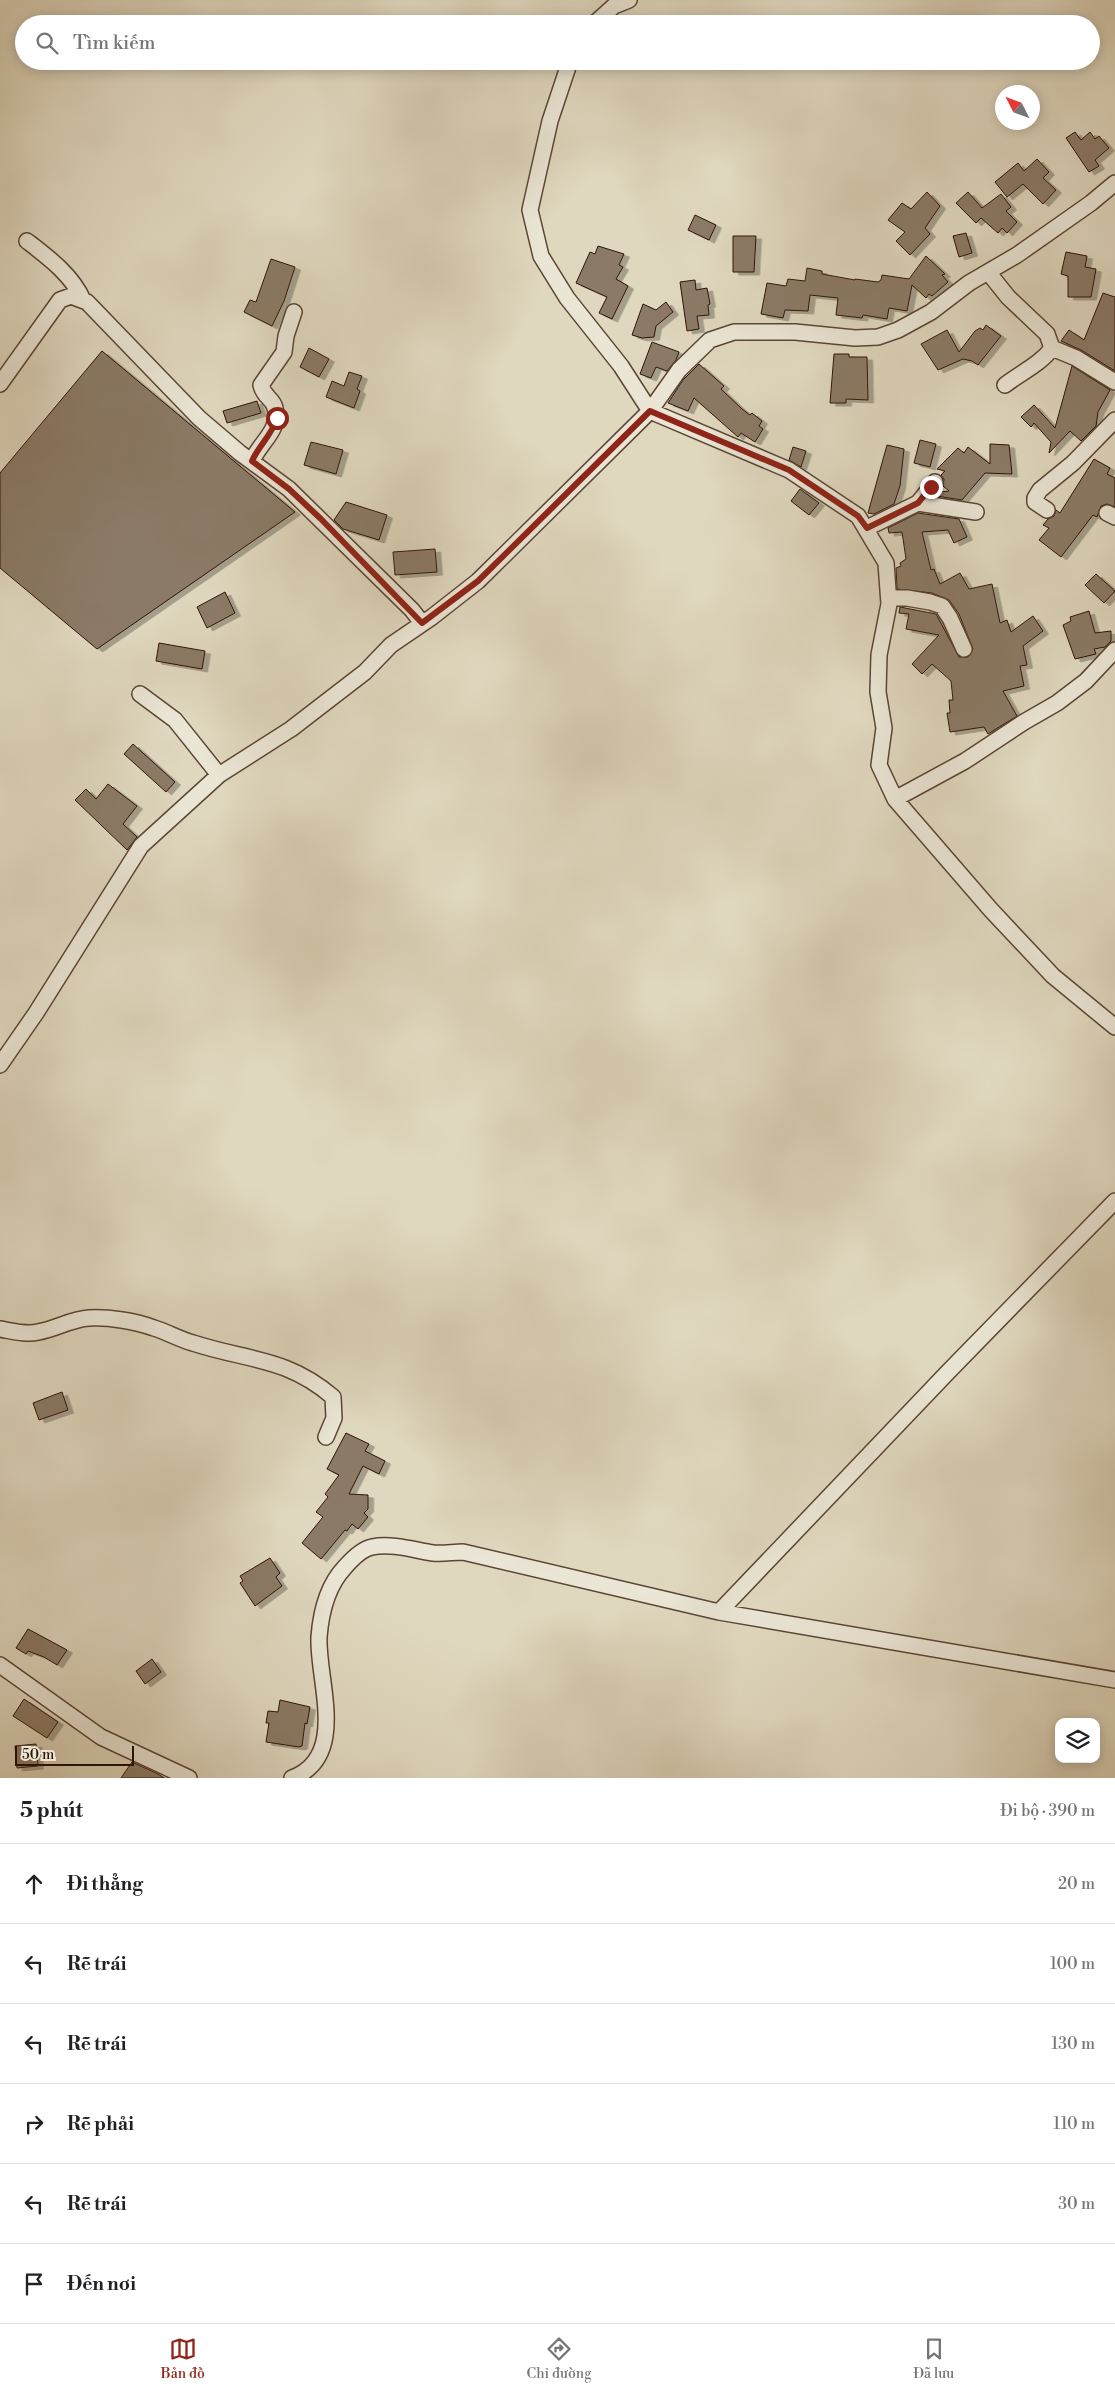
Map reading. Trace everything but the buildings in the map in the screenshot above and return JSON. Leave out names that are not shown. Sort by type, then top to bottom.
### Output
[{"type":"street","points":[[604,15],[614,6],[629,0]]},
{"type":"street","points":[[567,70],[550,122],[530,210],[541,256],[567,298],[621,366],[650,411],[789,470],[858,516],[867,528],[886,563],[888,598],[879,655],[878,692],[884,728],[879,765],[895,799],[973,890],[1053,976],[1115,1027]]},
{"type":"street","points":[[0,1065],[36,1013],[141,846],[219,775],[298,723],[365,672],[391,645],[478,581],[650,411],[679,370],[710,340],[734,332],[795,332],[855,338],[878,337],[898,330],[931,312],[969,283],[1054,229],[1092,203],[1115,183]]},
{"type":"street","points":[[28,241],[61,268],[80,291],[83,300]]},
{"type":"street","points":[[988,272],[1008,297],[1047,334],[1052,348],[1076,358],[1115,382]]},
{"type":"street","points":[[0,384],[60,300],[71,296],[87,302],[199,418],[289,489],[321,519],[422,623]]},
{"type":"street","points":[[252,461],[256,451],[272,432],[277,418],[275,405],[263,394],[262,385],[284,352],[286,336],[294,312]]},
{"type":"street","points":[[1004,385],[1022,371],[1045,358],[1052,348]]},
{"type":"street","points":[[1047,510],[1035,502],[1035,498],[1040,490],[1073,462],[1115,420]]},
{"type":"street","points":[[867,528],[918,503],[935,482]]},
{"type":"street","points":[[918,503],[976,512]]},
{"type":"street","points":[[888,598],[914,599],[942,606],[950,618],[964,649]]},
{"type":"street","points":[[895,799],[965,761],[1024,722],[1057,703],[1086,681],[1115,650]]},
{"type":"street","points":[[140,694],[175,720],[219,775]]},
{"type":"street","points":[[719,1612],[941,1379],[1115,1201]]},
{"type":"street","points":[[0,1330],[36,1333],[62,1323],[89,1318],[129,1322],[152,1327],[192,1343],[263,1359],[292,1369],[318,1384],[334,1397],[334,1418],[326,1436]]},
{"type":"street","points":[[292,1778],[303,1774],[311,1766],[320,1754],[324,1741],[326,1700],[319,1637],[322,1612],[327,1595],[334,1578],[340,1571],[358,1554],[371,1547],[386,1546],[435,1553],[464,1552],[719,1612],[1115,1680]]},
{"type":"street","points":[[0,1665],[101,1737],[162,1772],[189,1778]]},
{"type":"route","points":[[277,418],[272,432],[256,451],[252,461],[289,489],[321,519],[412,610],[422,623],[478,581],[650,411],[764,462],[789,470],[858,516],[867,528],[918,503],[931,487]]}]
